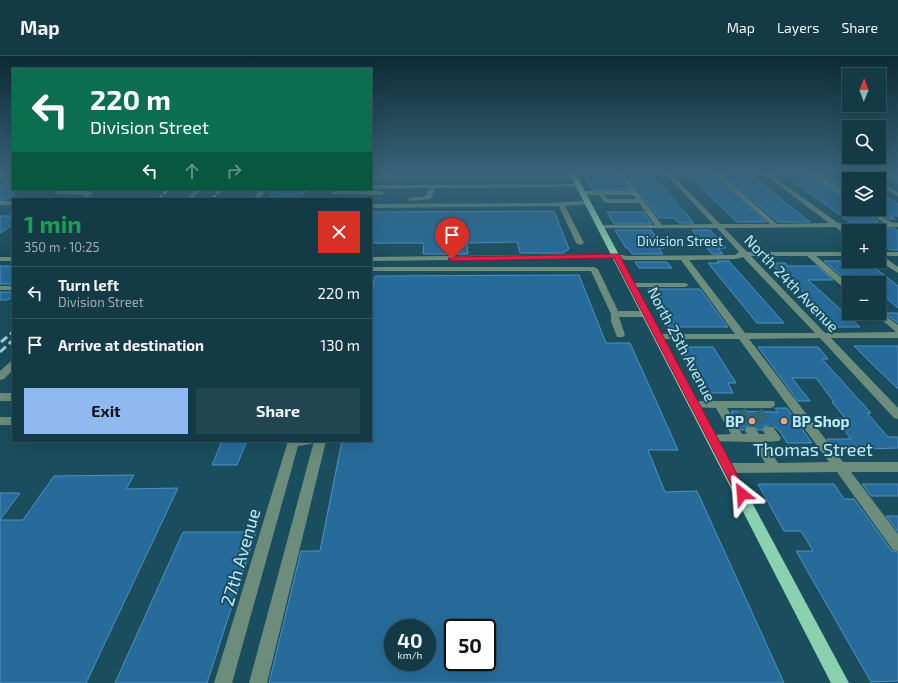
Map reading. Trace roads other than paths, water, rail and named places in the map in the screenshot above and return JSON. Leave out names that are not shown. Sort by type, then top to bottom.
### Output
[{"type":"main road","name":"North 25th Avenue","points":[[587,200],[713,438],[840,683]]},
{"type":"street","points":[[605,200],[641,201],[660,227]]},
{"type":"street","name":"North 24th Avenue","points":[[694,200],[898,415]]},
{"type":"street","points":[[747,200],[776,226]]},
{"type":"street","points":[[803,200],[842,230]]},
{"type":"street","points":[[0,203],[12,203]]},
{"type":"street","points":[[372,206],[588,203]]},
{"type":"street","points":[[561,204],[580,243]]},
{"type":"street","points":[[879,216],[895,225]]},
{"type":"street","points":[[601,227],[895,225]]},
{"type":"street","name":"Division Street","points":[[617,256],[625,253],[732,252],[745,254],[842,254]]},
{"type":"street","name":"Division Street","points":[[372,259],[617,256],[627,258],[737,257],[745,254]]},
{"type":"street","points":[[809,254],[842,282]]},
{"type":"street","points":[[886,254],[898,254]]},
{"type":"street","points":[[683,257],[898,545]]},
{"type":"street","points":[[512,258],[514,268]]},
{"type":"street","points":[[0,259],[12,259]]},
{"type":"street","points":[[412,259],[412,269]]},
{"type":"street","points":[[452,259],[452,268]]},
{"type":"street","points":[[886,262],[898,271]]},
{"type":"street","points":[[372,269],[594,269],[615,314],[615,321],[620,335]]},
{"type":"street","points":[[632,285],[685,285]]},
{"type":"street","points":[[0,288],[12,288]]},
{"type":"street","points":[[615,314],[647,314]]},
{"type":"street","points":[[886,320],[898,330]]},
{"type":"street","points":[[659,337],[898,335]]},
{"type":"street","points":[[0,377],[12,365]]},
{"type":"street","points":[[0,397],[12,397]]},
{"type":"street","points":[[695,404],[719,404],[738,408],[755,408],[770,404]]},
{"type":"street","points":[[719,404],[739,438]]},
{"type":"street","points":[[0,421],[12,421]]},
{"type":"street","points":[[713,438],[739,438],[753,434],[774,438],[769,430]]},
{"type":"street","points":[[753,434],[774,468]]},
{"type":"street","name":"27th Avenue","points":[[223,683],[298,442]]},
{"type":"street","points":[[258,683],[320,442]]},
{"type":"street","name":"Thomas Street","points":[[728,468],[898,467]]},
{"type":"tunnel","points":[[740,411],[751,430]]},
{"type":"tunnel","points":[[757,412],[769,430]]},
{"type":"railway","points":[[1,342],[12,333]]},
{"type":"railway","points":[[0,352],[12,341]]},
{"type":"place","name":"BP","points":[[752,421]]},
{"type":"place","name":"BP Shop","points":[[784,421]]}]
